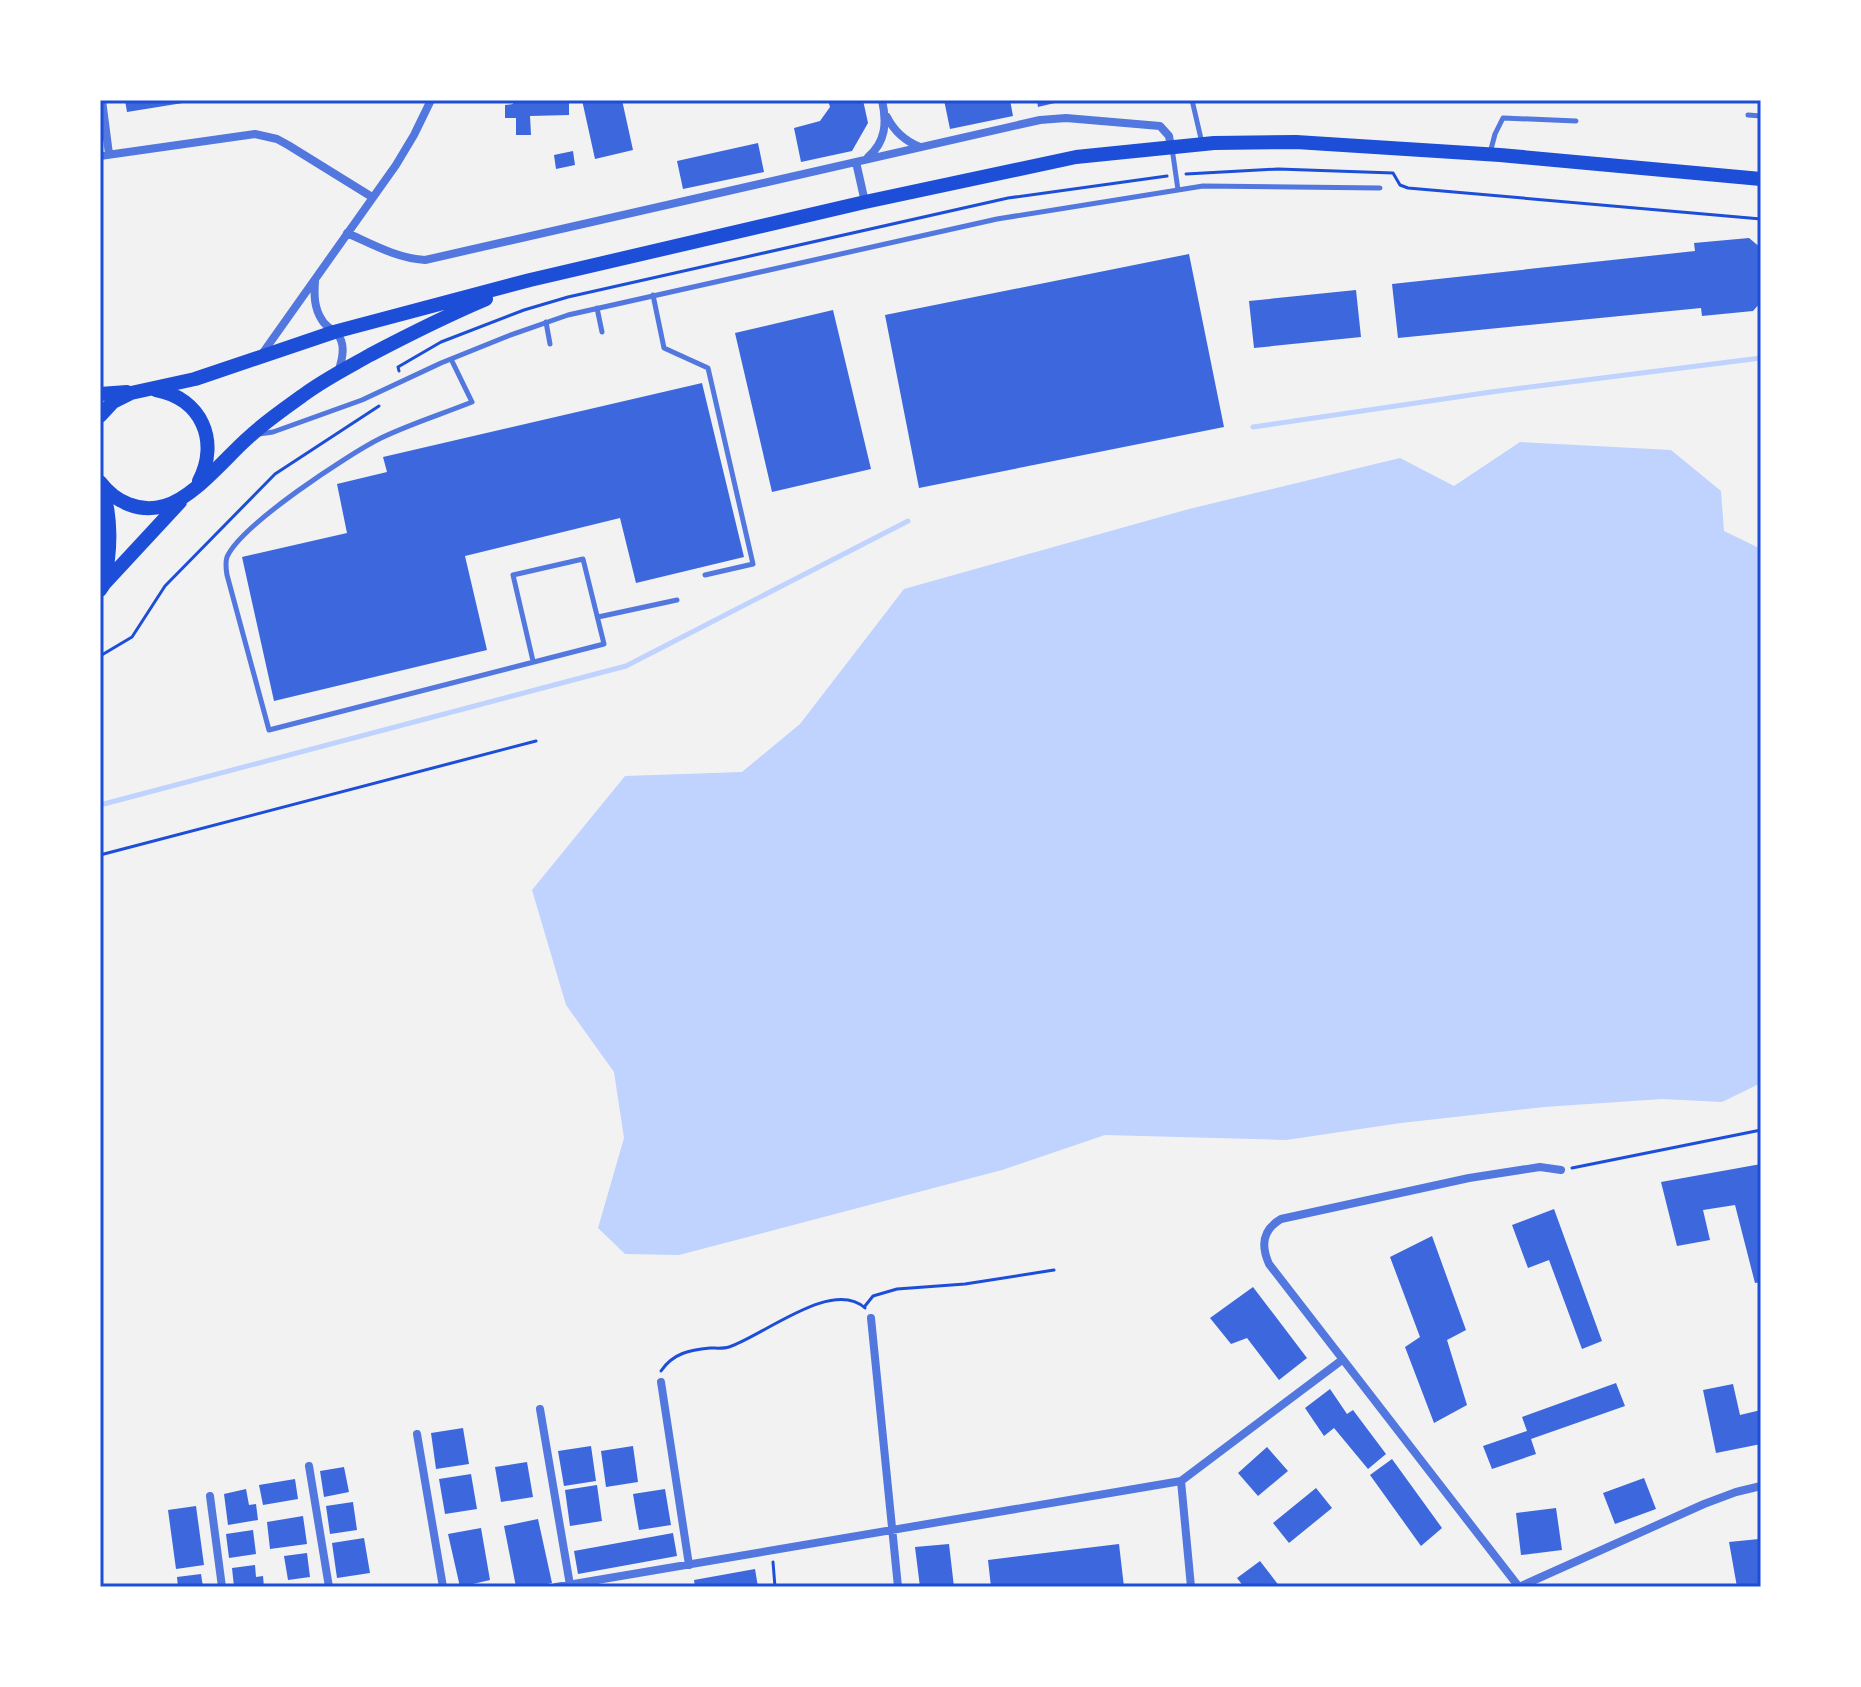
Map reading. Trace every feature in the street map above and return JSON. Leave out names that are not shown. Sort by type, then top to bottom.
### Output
[{"type":"main road","points":[[100,416],[118,399],[131,393],[195,379],[334,332],[530,280],[865,202],[1076,157],[1202,144],[1296,142],[1489,154],[1761,179]]},
{"type":"main road","points":[[102,587],[191,491],[250,436],[303,395],[337,373],[429,324],[530,280]]},
{"type":"main road","points":[[100,394],[142,390],[161,391],[178,397],[191,407],[203,424],[208,440],[208,458],[203,474],[191,491],[171,504],[145,508],[122,502],[100,482]]},
{"type":"main road","points":[[100,482],[110,533],[108,563],[102,587]]},
{"type":"street","points":[[102,100],[105,155],[255,134],[277,139],[372,197]]},
{"type":"street","points":[[259,358],[405,151],[431,100]]},
{"type":"street","points":[[860,161],[871,155],[881,141],[885,113],[882,100]]},
{"type":"street","points":[[885,113],[896,131],[909,143],[920,147]]},
{"type":"street","points":[[347,233],[396,255],[425,260],[1040,120],[1066,118],[1160,126],[1169,136],[1171,147]]},
{"type":"street","points":[[860,161],[865,202]]},
{"type":"street","points":[[315,281],[316,309],[322,321],[340,337],[343,348],[337,373]]},
{"type":"street","points":[[1561,1170],[1540,1167],[1469,1178],[1281,1219],[1267,1231],[1264,1253],[1269,1264],[1342,1360],[1519,1587],[1704,1504],[1761,1486]]},
{"type":"street","points":[[871,1318],[898,1587]]},
{"type":"street","points":[[556,1587],[1181,1481],[1342,1360]]},
{"type":"street","points":[[661,1382],[689,1565]]},
{"type":"street","points":[[540,1409],[570,1585]]},
{"type":"street","points":[[417,1434],[443,1587]]},
{"type":"street","points":[[309,1466],[329,1587]]},
{"type":"street","points":[[1181,1481],[1191,1587]]},
{"type":"street","points":[[210,1496],[222,1587]]},
{"type":"lane","points":[[1192,100],[1202,144]]},
{"type":"lane","points":[[1748,115],[1761,116]]},
{"type":"lane","points":[[1489,154],[1503,118],[1576,121]]},
{"type":"lane","points":[[1171,147],[1178,190]]},
{"type":"lane","points":[[250,436],[273,432],[362,400],[451,359],[568,315],[997,219],[1203,186],[1380,188]]},
{"type":"lane","points":[[653,295],[664,348],[708,368],[753,564],[705,575]]},
{"type":"lane","points":[[597,308],[602,332]]},
{"type":"lane","points":[[546,322],[550,344]]},
{"type":"lane","points":[[451,359],[472,402],[381,438],[326,471],[260,521],[233,548],[226,560],[269,730],[604,644],[583,559],[513,575],[533,661]]},
{"type":"lane","points":[[598,617],[677,600]]},
{"type":"path","points":[[404,382],[398,367],[441,342],[524,310],[568,297],[1008,198],[1175,174],[1278,169],[1393,173],[1400,185],[1408,188],[1761,219]]},
{"type":"path","points":[[100,656],[132,637],[165,586],[275,474],[380,405]]},
{"type":"path","points":[[100,855],[536,741]]},
{"type":"path","points":[[1561,1170],[1761,1130]]},
{"type":"path","points":[[864,1307],[873,1296],[897,1289],[965,1284],[1054,1270]]},
{"type":"path","points":[[661,1382],[661,1370],[681,1353],[729,1347],[815,1305],[851,1301],[864,1307],[871,1318]]},
{"type":"path","points":[[772,1551],[775,1587]]},
{"type":"water","points":[[1520,442],[1671,450],[1721,491],[1724,531],[1761,549],[1761,1083],[1722,1102],[1662,1099],[1544,1107],[1286,1140],[1105,1135],[1002,1170],[679,1255],[625,1254],[598,1228],[624,1138],[614,1072],[566,1005],[532,890],[625,776],[742,772],[800,724],[904,589],[1189,509],[1400,458],[1454,486]]},
{"type":"building","points":[[125,100],[189,100],[189,102],[127,112]]},
{"type":"building","points":[[513,100],[569,100],[569,115],[530,116],[531,135],[516,135],[516,118],[505,118],[505,105],[513,104]]},
{"type":"building","points":[[582,100],[622,100],[633,150],[595,159]]},
{"type":"building","points":[[828,100],[863,100],[868,123],[852,151],[801,162],[794,128],[820,121],[830,107]]},
{"type":"building","points":[[944,100],[1010,100],[1013,116],[950,129]]},
{"type":"building","points":[[1037,100],[1063,100],[1063,101],[1038,107]]},
{"type":"building","points":[[758,143],[764,172],[683,189],[677,161]]},
{"type":"building","points":[[573,151],[575,165],[556,169],[554,155]]},
{"type":"building","points":[[1749,238],[1761,248],[1761,302],[1753,311],[1702,316],[1701,308],[1398,338],[1392,284],[1695,251],[1694,243]]},
{"type":"building","points":[[1189,254],[1224,427],[919,488],[885,315]]},
{"type":"building","points":[[1356,290],[1361,337],[1254,348],[1249,301]]},
{"type":"building","points":[[833,310],[871,469],[772,492],[735,333]]},
{"type":"building","points":[[702,383],[744,557],[636,583],[620,518],[465,556],[487,650],[274,701],[242,557],[347,533],[337,484],[387,472],[383,457]]},
{"type":"building","points":[[1761,1164],[1761,1282],[1755,1283],[1735,1205],[1703,1210],[1710,1240],[1677,1246],[1661,1182]]},
{"type":"building","points":[[1554,1209],[1602,1341],[1582,1349],[1549,1260],[1528,1268],[1512,1225]]},
{"type":"building","points":[[1432,1236],[1466,1330],[1447,1340],[1467,1405],[1434,1423],[1405,1347],[1420,1337],[1390,1257]]},
{"type":"building","points":[[1253,1287],[1307,1358],[1279,1380],[1247,1338],[1231,1344],[1210,1318]]},
{"type":"building","points":[[1616,1383],[1625,1406],[1531,1439],[1536,1454],[1492,1469],[1483,1446],[1527,1431],[1522,1417]]},
{"type":"building","points":[[1733,1384],[1740,1415],[1761,1410],[1761,1444],[1716,1453],[1703,1390]]},
{"type":"building","points":[[1330,1389],[1347,1414],[1353,1410],[1386,1454],[1368,1469],[1334,1428],[1324,1436],[1305,1408]]},
{"type":"building","points":[[463,1428],[469,1464],[436,1469],[431,1433]]},
{"type":"building","points":[[591,1446],[596,1481],[564,1486],[558,1451]]},
{"type":"building","points":[[633,1446],[638,1482],[606,1487],[601,1451]]},
{"type":"building","points":[[1267,1447],[1288,1471],[1258,1496],[1238,1473]]},
{"type":"building","points":[[1392,1459],[1442,1528],[1421,1546],[1370,1475]]},
{"type":"building","points":[[527,1462],[533,1497],[501,1502],[495,1467]]},
{"type":"building","points":[[344,1467],[349,1492],[324,1497],[320,1471]]},
{"type":"building","points":[[471,1474],[477,1509],[445,1514],[439,1479]]},
{"type":"building","points":[[1644,1478],[1656,1509],[1615,1524],[1603,1493]]},
{"type":"building","points":[[295,1479],[298,1499],[263,1505],[259,1485]]},
{"type":"building","points":[[597,1485],[602,1521],[570,1526],[565,1490]]},
{"type":"building","points":[[1316,1488],[1332,1508],[1289,1543],[1273,1523]]},
{"type":"building","points":[[246,1489],[249,1505],[256,1504],[258,1520],[228,1525],[224,1494]]},
{"type":"building","points":[[665,1489],[671,1525],[639,1530],[633,1494]]},
{"type":"building","points":[[353,1502],[357,1530],[330,1534],[326,1506]]},
{"type":"building","points":[[196,1506],[204,1565],[176,1569],[168,1510]]},
{"type":"building","points":[[1556,1508],[1562,1550],[1521,1555],[1516,1513]]},
{"type":"building","points":[[303,1516],[307,1544],[270,1549],[267,1522]]},
{"type":"building","points":[[538,1519],[552,1583],[516,1587],[504,1526]]},
{"type":"building","points":[[481,1528],[490,1580],[460,1587],[448,1534]]},
{"type":"building","points":[[253,1530],[256,1554],[229,1558],[226,1534]]},
{"type":"building","points":[[673,1533],[677,1556],[578,1574],[574,1551]]},
{"type":"building","points":[[364,1538],[370,1573],[337,1578],[332,1543]]},
{"type":"building","points":[[1759,1539],[1761,1587],[1737,1587],[1729,1542]]},
{"type":"building","points":[[949,1544],[954,1587],[920,1587],[915,1547]]},
{"type":"building","points":[[1119,1544],[1124,1587],[991,1587],[988,1560]]},
{"type":"building","points":[[307,1553],[310,1577],[288,1580],[284,1556]]},
{"type":"building","points":[[1260,1561],[1280,1587],[1244,1587],[1237,1578]]},
{"type":"building","points":[[255,1565],[256,1577],[263,1576],[264,1587],[234,1587],[232,1568]]},
{"type":"building","points":[[755,1569],[758,1587],[695,1587],[694,1580]]},
{"type":"building","points":[[201,1574],[203,1587],[178,1587],[177,1577]]},
{"type":"waterway","points":[[1253,427],[1491,392],[1761,358]]},
{"type":"waterway","points":[[100,805],[626,666],[908,521]]}]
